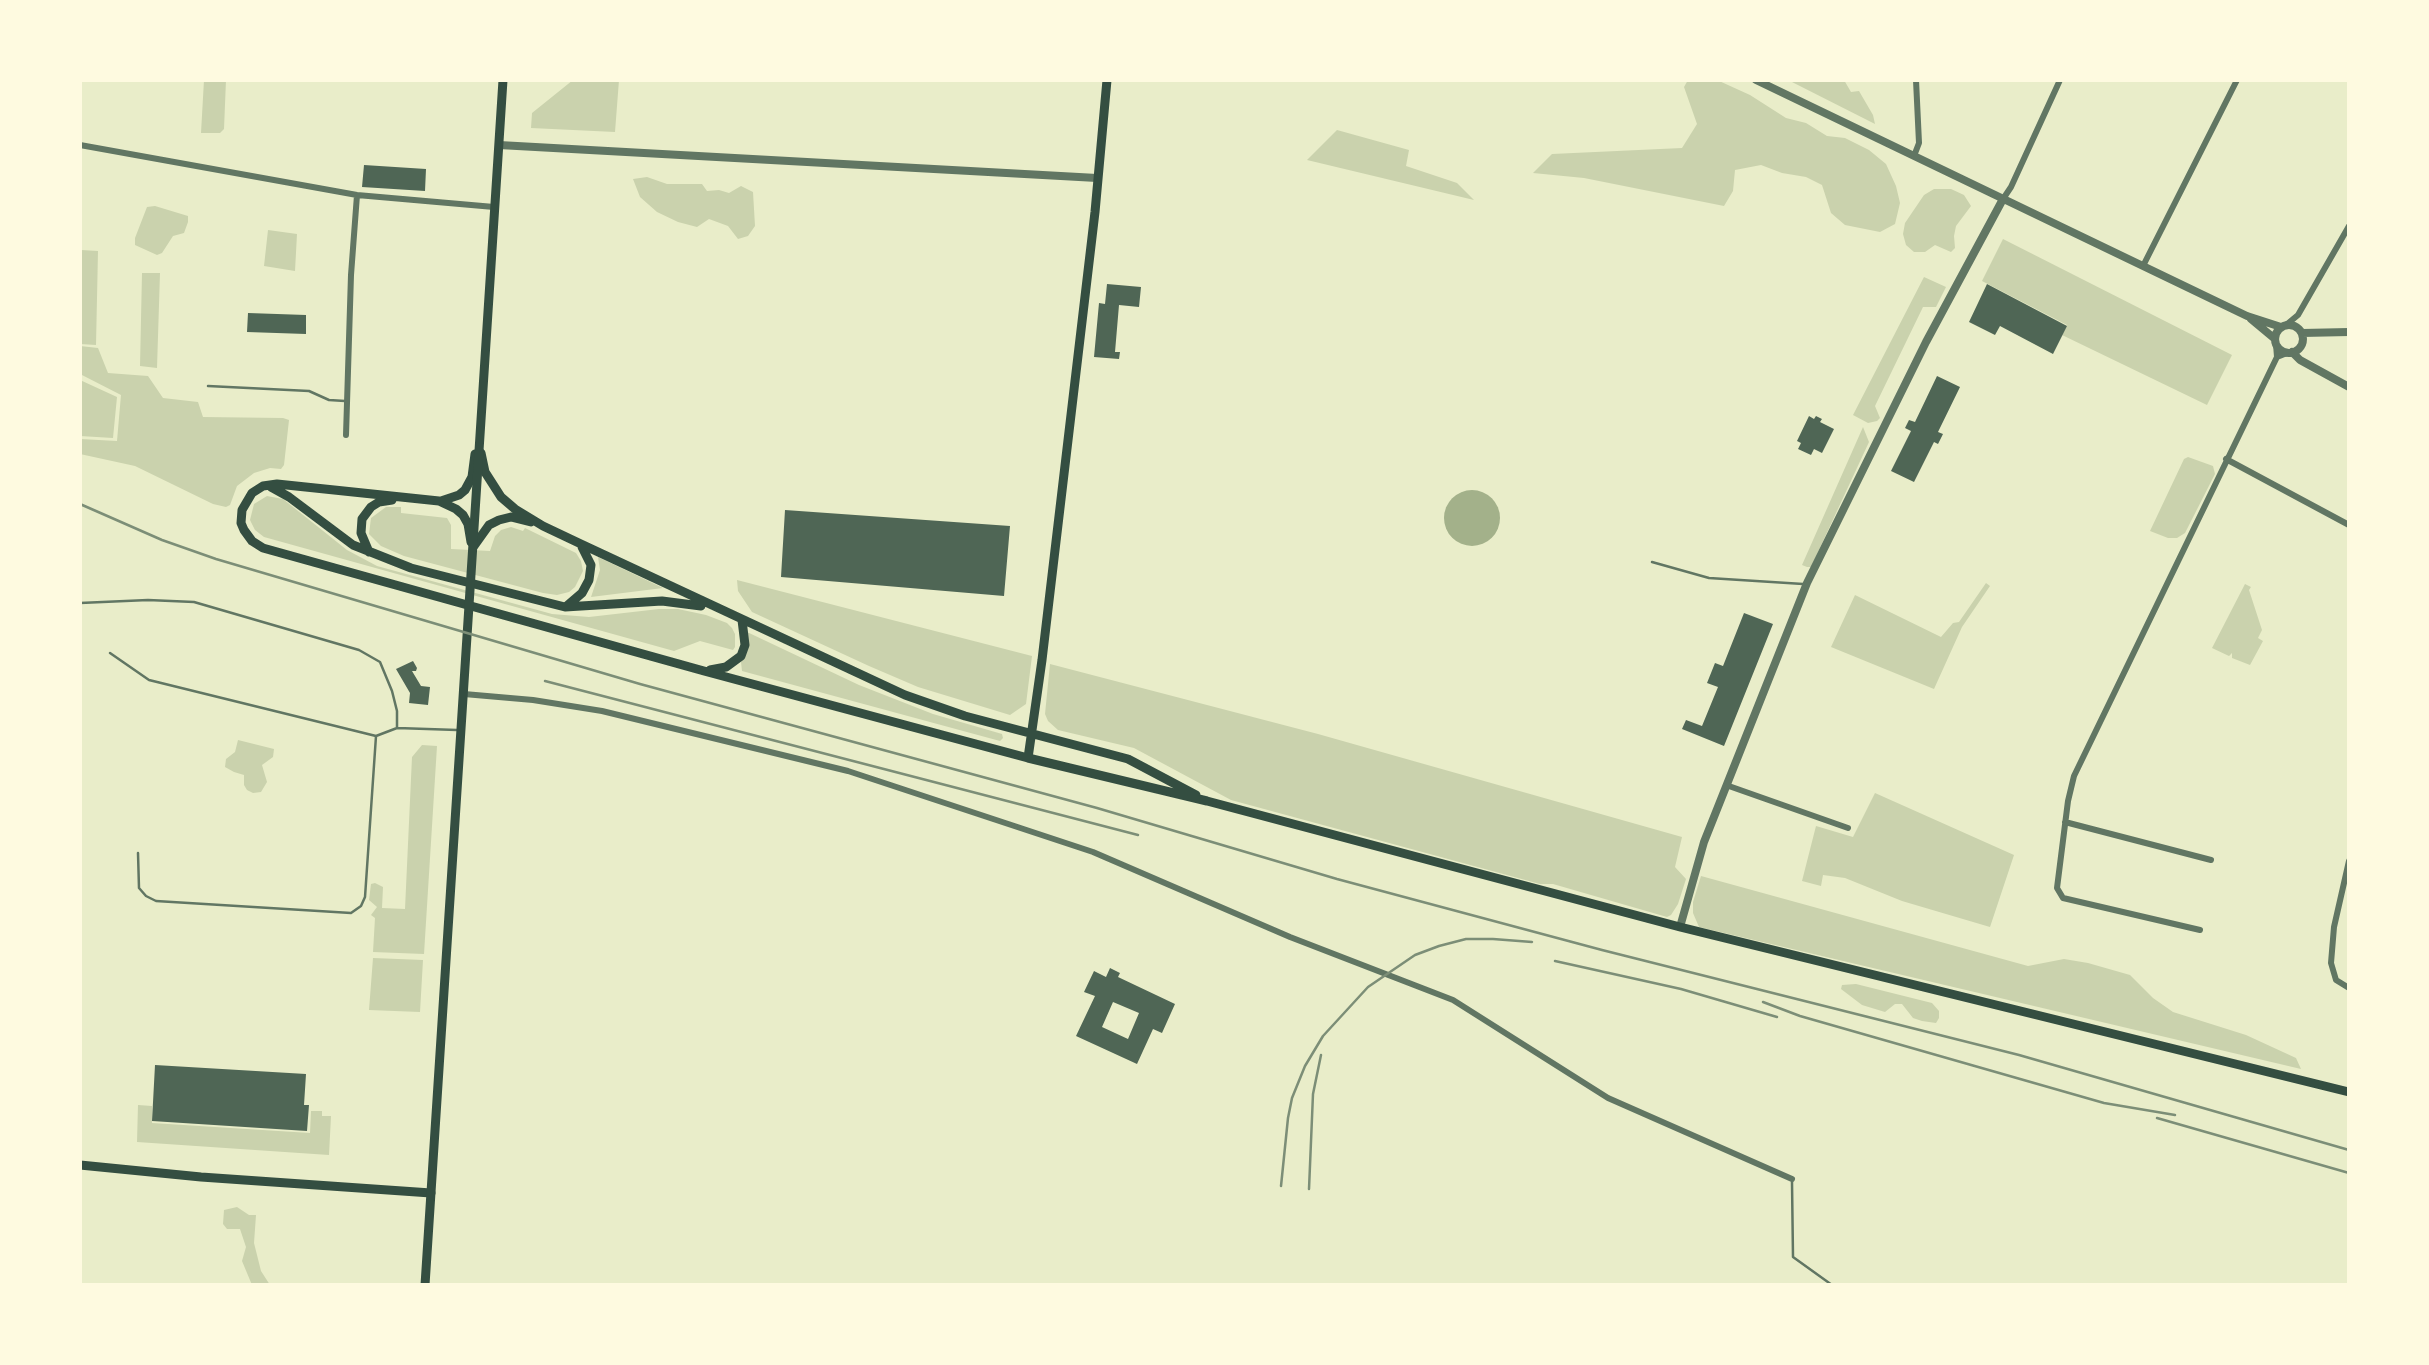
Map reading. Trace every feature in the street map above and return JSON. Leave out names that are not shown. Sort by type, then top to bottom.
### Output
[{"type":"main road","points":[[425,1285],[503,80]]},
{"type":"main road","points":[[1028,758],[1106,80]]},
{"type":"main road","points":[[438,501],[465,490],[472,477],[478,438]]},
{"type":"main road","points":[[478,438],[485,472],[494,489],[515,509],[542,526],[905,695],[965,716],[1128,759],[1207,801]]},
{"type":"main road","points":[[472,550],[468,524],[462,515],[438,501],[283,484],[263,486],[244,504],[241,523],[252,542],[264,548],[704,671],[1680,928],[2349,1092]]},
{"type":"main road","points":[[263,486],[280,491],[343,539],[411,568],[565,607],[662,601],[716,609]]},
{"type":"main road","points":[[369,552],[361,532],[366,513],[379,502],[405,498]]},
{"type":"main road","points":[[472,550],[482,532],[499,520],[511,517],[542,526]]},
{"type":"main road","points":[[565,607],[578,599],[589,580],[589,558],[581,544]]},
{"type":"main road","points":[[704,671],[726,667],[741,656],[745,644],[742,620]]},
{"type":"main road","points":[[80,1165],[431,1193]]},
{"type":"street","points":[[1756,80],[1776,84],[1914,156],[2247,316],[2290,325],[2300,331],[2349,332]]},
{"type":"street","points":[[1914,156],[1919,143],[1916,80]]},
{"type":"street","points":[[1680,928],[1704,842],[1807,583],[1926,342],[2011,187],[2060,80]]},
{"type":"street","points":[[2143,266],[2237,80]]},
{"type":"street","points":[[80,145],[357,195],[494,207]]},
{"type":"street","points":[[499,145],[1097,178]]},
{"type":"street","points":[[346,435],[350,275],[357,195]]},
{"type":"street","points":[[2200,930],[2062,898],[2057,888],[2074,776],[2277,357],[2275,342],[2284,326],[2298,315],[2349,226]]},
{"type":"street","points":[[2277,357],[2302,343],[2298,315]]},
{"type":"street","points":[[2247,316],[2278,348],[2349,388]]},
{"type":"street","points":[[2226,458],[2349,525]]},
{"type":"street","points":[[464,694],[534,700],[602,712],[848,772],[1093,852],[1290,937],[1453,1000],[1608,1098],[1792,1179]]},
{"type":"street","points":[[1726,785],[1848,828]]},
{"type":"street","points":[[2065,822],[2211,860]]},
{"type":"street","points":[[2349,860],[2334,927],[2331,963],[2336,980],[2349,988]]},
{"type":"lane","points":[[208,386],[309,391],[329,400],[347,401]]},
{"type":"lane","points":[[1652,562],[1709,578],[1807,583]]},
{"type":"lane","points":[[80,603],[194,602],[359,650],[380,662],[397,711],[396,728]]},
{"type":"lane","points":[[110,654],[149,680],[376,736],[396,728],[462,730]]},
{"type":"lane","points":[[138,854],[139,888],[156,901],[351,912],[362,906],[365,897],[376,736]]},
{"type":"lane","points":[[1792,1179],[1792,1257],[1832,1285]]},
{"type":"shaded area","points":[[204,80],[226,80],[224,129],[220,133],[201,133]]},
{"type":"shaded area","points":[[573,80],[619,80],[615,132],[531,128],[532,113]]},
{"type":"shaded area","points":[[1688,80],[1717,80],[1786,118],[1869,150],[1886,164],[1896,186],[1900,203],[1895,224],[1880,232],[1845,225],[1831,213],[1822,185],[1761,165],[1735,170],[1733,191],[1724,206],[1584,178],[1533,173],[1552,154],[1682,148],[1697,124],[1684,87]]},
{"type":"shaded area","points":[[1788,80],[1844,80],[1851,92],[1859,91],[1875,124]]},
{"type":"shaded area","points":[[1337,130],[1409,150],[1406,166],[1457,183],[1474,200],[1307,160]]},
{"type":"shaded area","points":[[647,177],[667,184],[702,184],[707,191],[729,193],[741,186],[753,192],[755,226],[748,236],[738,239],[728,226],[709,219],[697,227],[678,222],[657,212],[640,197],[633,179]]},
{"type":"shaded area","points":[[1934,189],[1951,189],[1964,195],[1971,206],[1956,226],[1955,248],[1951,252],[1935,245],[1925,252],[1914,252],[1906,245],[1905,223],[1924,195]]},
{"type":"shaded area","points":[[147,207],[188,216],[184,233],[173,236],[157,255],[135,245]]},
{"type":"shaded area","points":[[268,230],[297,234],[295,271],[264,266]]},
{"type":"shaded area","points":[[2003,239],[2232,355],[2207,405],[2062,335],[2067,325],[1982,281]]},
{"type":"shaded area","points":[[81,250],[98,251],[96,345],[80,344]]},
{"type":"shaded area","points":[[142,273],[160,273],[157,368],[140,366]]},
{"type":"shaded area","points":[[1924,277],[1946,287],[1936,307],[1923,307],[1875,406],[1880,418],[1868,423],[1853,415]]},
{"type":"shaded area","points":[[80,346],[98,348],[108,373],[148,376],[163,398],[198,402],[203,417],[289,420],[284,465],[281,469],[254,473],[237,486],[226,507],[135,466],[80,454],[80,439],[117,441],[121,395],[80,374]]},
{"type":"shaded area","points":[[80,380],[117,397],[113,438],[80,436]]},
{"type":"shaded area","points":[[1863,427],[1869,442],[1811,567],[1802,565]]},
{"type":"shaded area","points":[[2188,457],[2213,466],[2215,474],[2185,533],[2168,538],[2150,531]]},
{"type":"shaded area","points":[[1472,490],[1492,498],[1500,518],[1492,538],[1472,546],[1452,538],[1444,518],[1452,498]]},
{"type":"shaded area","points":[[267,496],[283,499],[347,550],[377,566],[552,614],[589,617],[678,609],[706,615],[732,628],[735,647],[733,650],[700,641],[674,651],[264,537],[250,520],[254,504]]},
{"type":"shaded area","points":[[386,507],[401,507],[401,513],[447,518],[451,525],[451,549],[490,551],[501,530],[525,528],[576,553],[583,571],[575,587],[557,595],[404,556],[381,546],[369,534],[371,518]]},
{"type":"shaded area","points":[[598,557],[663,588],[591,597],[600,570]]},
{"type":"shaded area","points":[[737,580],[1032,656],[1026,704],[1010,715],[918,687],[869,666],[752,612],[738,591]]},
{"type":"shaded area","points":[[1986,583],[1990,586],[1962,627],[1934,689],[1831,647],[1855,595],[1941,637],[1953,623],[1959,622]]},
{"type":"shaded area","points":[[2245,584],[2251,587],[2262,630],[2258,638],[2263,641],[2250,665],[2232,658],[2232,653],[2229,656],[2212,648]]},
{"type":"shaded area","points":[[747,632],[859,685],[933,714],[1002,734],[1003,738],[1000,741],[742,671]]},
{"type":"shaded area","points":[[1050,664],[1318,734],[1682,837],[1675,867],[1686,879],[1678,904],[1667,917],[1231,800],[1134,748],[1058,730],[1045,714]]},
{"type":"shaded area","points":[[238,740],[274,749],[273,757],[262,765],[267,782],[261,792],[247,790],[244,775],[225,767]]},
{"type":"shaded area","points":[[422,745],[437,746],[424,954],[373,952],[375,918],[371,915],[377,907],[369,900],[371,884],[383,887],[382,908],[405,909],[412,757]]},
{"type":"shaded area","points":[[1875,793],[2014,855],[1990,927],[1902,901],[1845,878],[1823,875],[1821,886],[1802,881],[1816,826],[1853,837]]},
{"type":"shaded area","points":[[1701,876],[2028,966],[2064,959],[2130,975],[2173,1012],[2246,1035],[2296,1058],[2301,1069],[1699,927],[1693,902]]},
{"type":"shaded area","points":[[373,958],[423,960],[420,1012],[369,1010]]},
{"type":"shaded area","points":[[1856,984],[1932,1003],[1939,1018],[1936,1023],[1913,1018],[1902,1004],[1885,1012],[1862,1005],[1841,989],[1842,985]]},
{"type":"shaded area","points":[[138,1105],[152,1106],[152,1123],[310,1133],[311,1111],[322,1111],[322,1116],[331,1116],[329,1155],[137,1142]]},
{"type":"shaded area","points":[[237,1207],[256,1215],[254,1243],[261,1271],[270,1285],[252,1285],[242,1261],[246,1247],[240,1229],[227,1229],[223,1224],[224,1210]]},
{"type":"building","points":[[364,165],[426,169],[425,191],[362,187]]},
{"type":"building","points":[[1107,284],[1141,287],[1139,307],[1119,305],[1115,352],[1120,352],[1119,359],[1094,357],[1099,303],[1105,304]]},
{"type":"building","points":[[1987,284],[2067,326],[2053,354],[2000,326],[1995,335],[1969,322]]},
{"type":"building","points":[[248,313],[306,315],[306,334],[247,332]]},
{"type":"building","points":[[1937,376],[1960,387],[1938,432],[1943,434],[1938,444],[1934,442],[1914,482],[1891,471],[1911,431],[1905,428],[1909,420],[1915,422]]},
{"type":"building","points":[[1809,416],[1822,419],[1820,422],[1834,429],[1822,453],[1814,449],[1811,455],[1798,449],[1801,443],[1797,441]]},
{"type":"building","points":[[785,510],[1010,526],[1004,596],[781,577]]},
{"type":"building","points":[[1744,613],[1773,624],[1724,746],[1682,729],[1686,720],[1702,726],[1718,687],[1707,683],[1715,663],[1723,666]]},
{"type":"building","points":[[413,661],[417,668],[412,671],[421,686],[430,687],[428,705],[409,703],[410,693],[396,669]]},
{"type":"building","points":[[1110,968],[1120,973],[1118,977],[1175,1004],[1162,1033],[1153,1029],[1137,1064],[1076,1036],[1095,996],[1084,992],[1094,971],[1106,977]],"holes":[[[1113,1002],[1139,1013],[1128,1039],[1102,1027]]]},
{"type":"building","points":[[155,1065],[306,1074],[307,1131],[152,1121]]},
{"type":"railway","points":[[80,504],[216,559],[640,684],[1097,808],[1337,879],[2019,1055],[2349,1150]]},
{"type":"railway","points":[[545,681],[1138,835]]},
{"type":"railway","points":[[1281,1186],[1288,1118],[1305,1066],[1323,1036],[1368,987],[1415,955],[1439,946],[1466,939],[1532,942]]},
{"type":"railway","points":[[1555,961],[1681,989],[1777,1017]]},
{"type":"railway","points":[[1763,1002],[2104,1103],[2175,1115]]},
{"type":"railway","points":[[1309,1189],[1313,1094],[1321,1055]]},
{"type":"railway","points":[[2157,1118],[2349,1173]]}]
